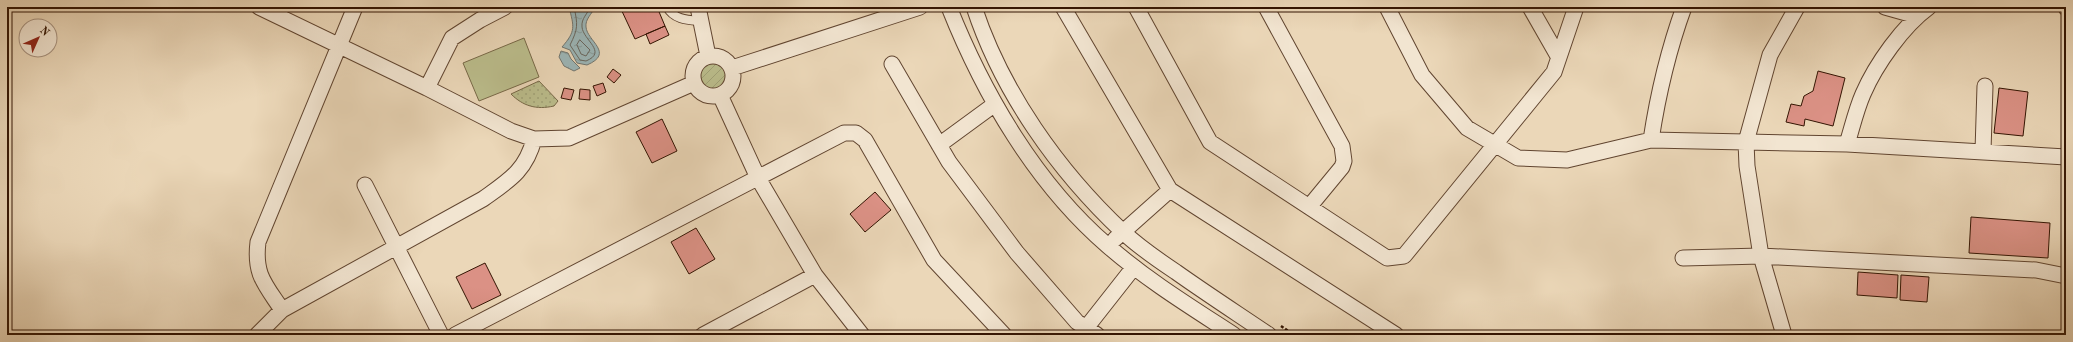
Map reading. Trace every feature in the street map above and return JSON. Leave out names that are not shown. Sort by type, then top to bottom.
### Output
[{"type":"street","points":[[259,7],[428,88],[511,131],[534,139],[569,138],[694,83]]},
{"type":"street","points":[[282,310],[258,272],[256,257],[258,242],[338,45],[355,7]]},
{"type":"street","points":[[428,88],[452,38],[504,7]]},
{"type":"street","points":[[732,68],[920,7]]},
{"type":"street","points":[[949,7],[966,51],[995,104],[1048,185],[1107,245],[1134,267],[1234,335]]},
{"type":"street","points":[[974,7],[985,40],[1023,110],[1066,174],[1123,232],[1153,256],[1272,328]]},
{"type":"street","points":[[1064,7],[1170,190],[1396,335]]},
{"type":"street","points":[[1136,7],[1210,142],[1387,258],[1404,256],[1554,72],[1558,56],[1576,7]]},
{"type":"street","points":[[1266,7],[1342,146],[1344,161],[1342,168],[1309,207]]},
{"type":"street","points":[[1387,7],[1422,75],[1467,128],[1518,158],[1567,160],[1651,140],[1847,144],[2066,157]]},
{"type":"street","points":[[1530,7],[1558,56]]},
{"type":"street","points":[[1651,140],[1658,94],[1671,42],[1684,7]]},
{"type":"street","points":[[1784,335],[1761,256],[1747,166],[1746,142],[1770,55],[1797,7]]},
{"type":"street","points":[[1885,7],[1917,16]]},
{"type":"street","points":[[1847,144],[1862,95],[1883,59],[1917,16],[1929,7]]},
{"type":"street","points":[[699,14],[708,56]]},
{"type":"street","points":[[708,56],[722,58],[732,68],[733,79],[729,89],[720,96],[709,96],[700,92],[694,83],[693,72],[698,62],[708,56]]},
{"type":"street","points":[[892,64],[949,162],[1017,253],[1077,322],[1092,331],[1134,267]]},
{"type":"street","points":[[1983,151],[1985,86]]},
{"type":"street","points":[[720,96],[758,178],[815,275],[862,335]]},
{"type":"street","points":[[939,145],[995,104]]},
{"type":"street","points":[[455,335],[844,133],[856,133],[865,140],[934,260],[1004,335]]},
{"type":"street","points":[[257,335],[282,310],[483,199],[518,174],[531,152],[534,139]]},
{"type":"street","points":[[365,185],[442,335]]},
{"type":"street","points":[[1107,245],[1170,190]]},
{"type":"street","points":[[1683,258],[1761,256],[2036,270],[2066,276]]},
{"type":"street","points":[[703,335],[815,275]]},
{"type":"lane","points":[[667,7],[672,14],[679,18],[699,14]]},
{"type":"path","points":[[1272,328],[1294,335]]},
{"type":"green space","points":[[524,38],[539,77],[479,101],[463,63]]},
{"type":"green space","points":[[713,63],[722,67],[726,76],[722,85],[713,89],[704,85],[700,76],[704,67]]},
{"type":"green space","points":[[539,81],[558,101],[554,106],[541,108],[530,106],[520,102],[511,94]]},
{"type":"water","points":[[569,7],[595,7],[588,19],[586,27],[587,32],[599,51],[599,56],[587,65],[577,63],[570,50],[562,47],[570,37],[573,28]]},
{"type":"water","points":[[561,51],[568,53],[571,59],[580,68],[574,71],[564,66],[559,57]]},
{"type":"building","points":[[620,7],[657,7],[665,26],[635,39]]},
{"type":"building","points":[[665,26],[669,35],[650,44],[646,34]]},
{"type":"building","points":[[613,69],[621,75],[614,83],[607,77]]},
{"type":"building","points":[[1818,71],[1845,78],[1833,126],[1805,119],[1804,126],[1786,122],[1791,104],[1801,106],[1804,96],[1813,91]]},
{"type":"building","points":[[603,83],[606,92],[597,96],[593,86]]},
{"type":"building","points":[[564,88],[574,90],[571,100],[561,98]]},
{"type":"building","points":[[1999,88],[2028,92],[2023,136],[1994,133]]},
{"type":"building","points":[[580,89],[590,90],[590,100],[579,99]]},
{"type":"building","points":[[662,119],[677,151],[652,163],[636,132]]},
{"type":"building","points":[[875,192],[891,210],[865,232],[850,214]]},
{"type":"building","points":[[1971,217],[2050,223],[2048,258],[1969,253]]},
{"type":"building","points":[[696,228],[715,259],[689,274],[671,242]]},
{"type":"building","points":[[485,263],[501,295],[472,309],[456,277]]},
{"type":"building","points":[[1858,272],[1898,275],[1897,298],[1857,295]]},
{"type":"building","points":[[1901,275],[1929,277],[1927,302],[1900,300]]}]
